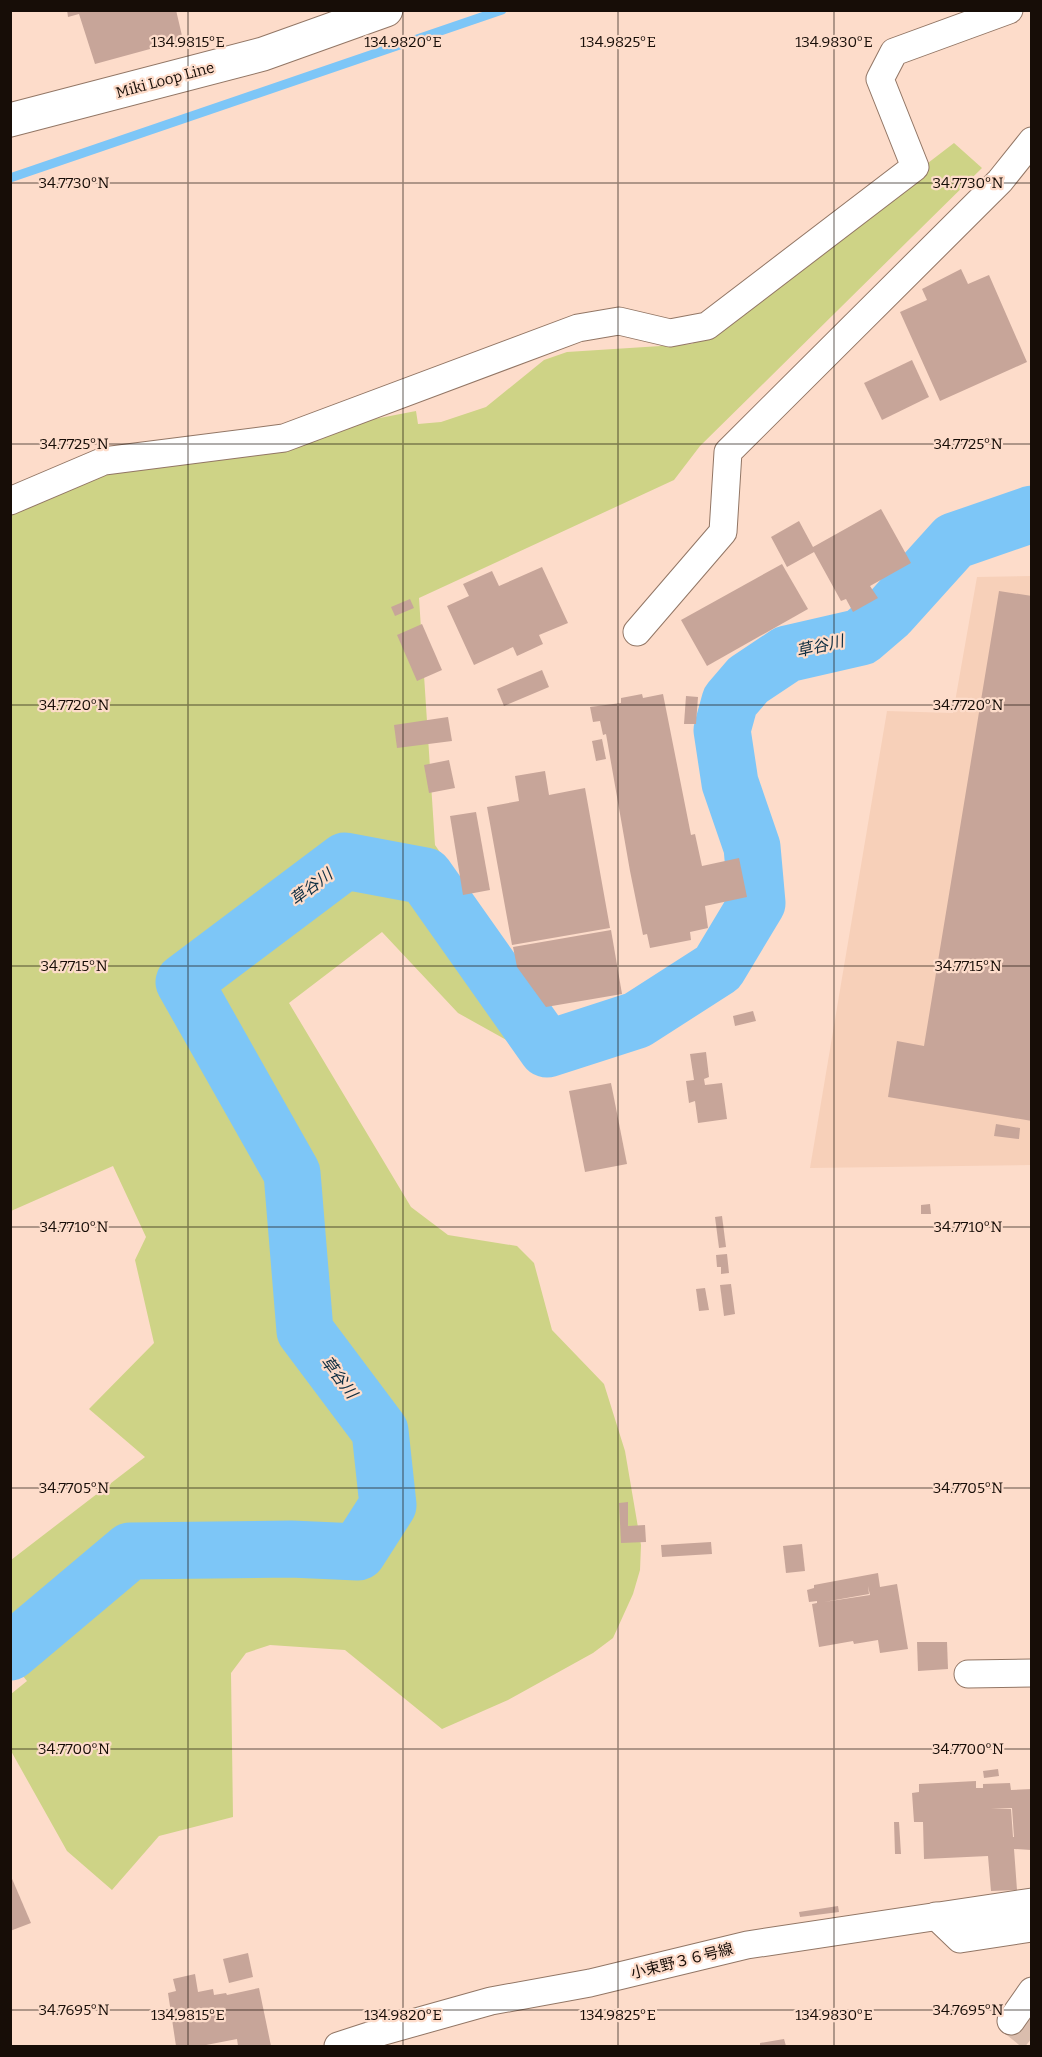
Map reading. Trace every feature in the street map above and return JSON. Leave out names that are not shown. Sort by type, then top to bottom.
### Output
[{"type":"main road","name":"Miki Loop Line","points":[[10,120],[263,54],[386,10]]},
{"type":"street","points":[[10,501],[104,461],[284,438],[578,328],[619,321],[670,333],[707,326],[915,167],[880,79],[894,52],[1009,10]]},
{"type":"street","points":[[637,632],[723,532],[728,452],[1000,181],[1032,141]]},
{"type":"street","points":[[968,1674],[1032,1673]]},
{"type":"street","name":"小束野３６号線","points":[[338,2046],[490,2001],[590,1983],[747,1945],[1032,1902]]},
{"type":"street","points":[[936,1916],[960,1939],[1032,1928]]},
{"type":"street","points":[[1011,2021],[1032,1991]]},
{"type":"shaded area","points":[[1031,576],[1031,1165],[810,1168],[887,711],[953,713],[977,577]]},
{"type":"green space","points":[[954,143],[982,168],[700,446],[674,480],[419,598],[435,845],[581,1056],[551,1065],[458,1013],[382,932],[289,1003],[411,1207],[448,1235],[517,1246],[534,1263],[552,1330],[604,1384],[625,1451],[641,1545],[640,1570],[633,1594],[613,1638],[593,1653],[508,1700],[442,1729],[345,1650],[270,1645],[246,1653],[231,1673],[233,1817],[159,1836],[112,1890],[67,1851],[11,1751],[11,1694],[27,1681],[11,1661],[11,1560],[145,1457],[89,1409],[154,1343],[135,1260],[146,1237],[113,1166],[11,1211],[11,509],[111,470],[416,411],[418,424],[441,422],[486,407],[544,360],[567,352],[692,344]]},
{"type":"building","points":[[67,10],[176,10],[183,40],[95,64],[79,14],[68,17]]},
{"type":"building","points":[[961,269],[968,284],[989,275],[1027,362],[940,401],[900,312],[927,300],[922,289]]},
{"type":"building","points":[[912,360],[929,397],[882,420],[864,383]]},
{"type":"building","points":[[881,509],[911,563],[870,586],[878,598],[853,612],[846,599],[841,601],[814,552],[787,567],[771,537],[799,521],[813,547]]},
{"type":"building","points":[[782,564],[808,609],[707,666],[681,620]]},
{"type":"building","points":[[542,567],[568,623],[539,635],[543,644],[517,656],[513,647],[474,665],[447,606],[469,596],[463,584],[492,571],[499,586]]},
{"type":"building","points":[[999,591],[1032,596],[1032,1121],[888,1097],[897,1041],[924,1046]]},
{"type":"building","points":[[410,599],[414,608],[395,616],[391,607]]},
{"type":"building","points":[[422,624],[442,670],[417,681],[397,635]]},
{"type":"building","points":[[542,670],[549,687],[504,706],[497,689]]},
{"type":"building","points":[[642,694],[643,698],[663,694],[691,835],[695,834],[702,866],[739,858],[747,897],[705,906],[708,928],[690,932],[691,940],[650,948],[647,934],[643,935],[606,734],[603,735],[600,721],[593,722],[590,707],[621,703],[621,698]]},
{"type":"building","points":[[686,696],[698,697],[696,724],[684,724]]},
{"type":"building","points":[[448,717],[452,741],[397,748],[394,725]]},
{"type":"building","points":[[602,739],[606,759],[596,761],[592,741]]},
{"type":"building","points":[[449,760],[455,788],[429,793],[424,765]]},
{"type":"building","points":[[545,771],[549,795],[585,788],[610,928],[512,945],[487,807],[519,801],[515,776]]},
{"type":"building","points":[[476,812],[490,890],[463,895],[450,816]]},
{"type":"building","points":[[611,930],[622,994],[546,1007],[517,967],[513,947]]},
{"type":"building","points":[[753,1011],[756,1021],[735,1026],[733,1016]]},
{"type":"building","points":[[706,1052],[709,1077],[704,1079],[705,1085],[722,1083],[727,1119],[698,1123],[695,1101],[689,1103],[686,1081],[694,1080],[690,1054]]},
{"type":"building","points":[[611,1083],[627,1164],[585,1172],[569,1091]]},
{"type":"building","points":[[996,1124],[1020,1128],[1019,1139],[994,1136]]},
{"type":"building","points":[[930,1204],[931,1214],[921,1214],[921,1205]]},
{"type":"building","points":[[722,1216],[726,1247],[719,1248],[715,1217]]},
{"type":"building","points":[[727,1254],[729,1273],[721,1274],[721,1267],[717,1267],[716,1255]]},
{"type":"building","points":[[731,1284],[735,1314],[724,1316],[720,1285]]},
{"type":"building","points":[[705,1288],[709,1310],[699,1311],[696,1289]]},
{"type":"building","points":[[628,1502],[628,1526],[645,1525],[646,1542],[621,1543],[619,1503]]},
{"type":"building","points":[[711,1542],[712,1554],[662,1557],[661,1545]]},
{"type":"building","points":[[802,1544],[805,1571],[786,1573],[783,1546]]},
{"type":"building","points":[[878,1573],[880,1587],[897,1584],[908,1649],[880,1653],[878,1640],[854,1644],[853,1641],[819,1647],[812,1604],[817,1601],[809,1602],[807,1590],[814,1588],[814,1585]],"holes":[[[868,1586],[870,1595],[824,1602],[869,1594]]]},
{"type":"building","points":[[917,1642],[947,1642],[948,1669],[918,1671]]},
{"type":"building","points":[[998,1769],[999,1776],[984,1778],[983,1771]]},
{"type":"building","points":[[976,1781],[976,1788],[983,1788],[983,1784],[1010,1783],[1011,1790],[1032,1789],[1031,1850],[1014,1849],[1017,1890],[991,1891],[988,1856],[924,1859],[923,1822],[914,1822],[912,1793],[919,1792],[919,1784]],"holes":[[[1012,1808],[1014,1837],[1011,1809],[991,1809]]]},
{"type":"building","points":[[894,1822],[899,1822],[901,1854],[895,1854]]},
{"type":"building","points":[[10,1874],[31,1923],[10,1931]]},
{"type":"building","points":[[838,1906],[839,1912],[800,1917],[799,1912]]},
{"type":"building","points":[[248,1953],[253,1977],[229,1983],[223,1959]]},
{"type":"building","points":[[195,1974],[198,1992],[213,1989],[214,1995],[226,1993],[227,1995],[259,1988],[271,2046],[238,2046],[237,2039],[201,2046],[176,2046],[168,1993],[176,1991],[173,1979]]},
{"type":"building","points":[[784,2039],[786,2046],[760,2046],[760,2043]]},
{"type":"waterway","points":[[10,178],[502,10]]},
{"type":"waterway","name":"草谷川","points":[[10,1652],[130,1551],[291,1549],[358,1552],[388,1505],[380,1431],[305,1331],[292,1173],[184,982],[345,861],[425,876],[547,1049],[637,1020],[718,968],[757,903],[752,847],[730,783],[722,730],[730,701],[748,680],[787,654],[861,637],[889,613],[954,541],[1032,514]]},
{"type":"tunnel","points":[[1011,2021],[1032,2038]]}]
